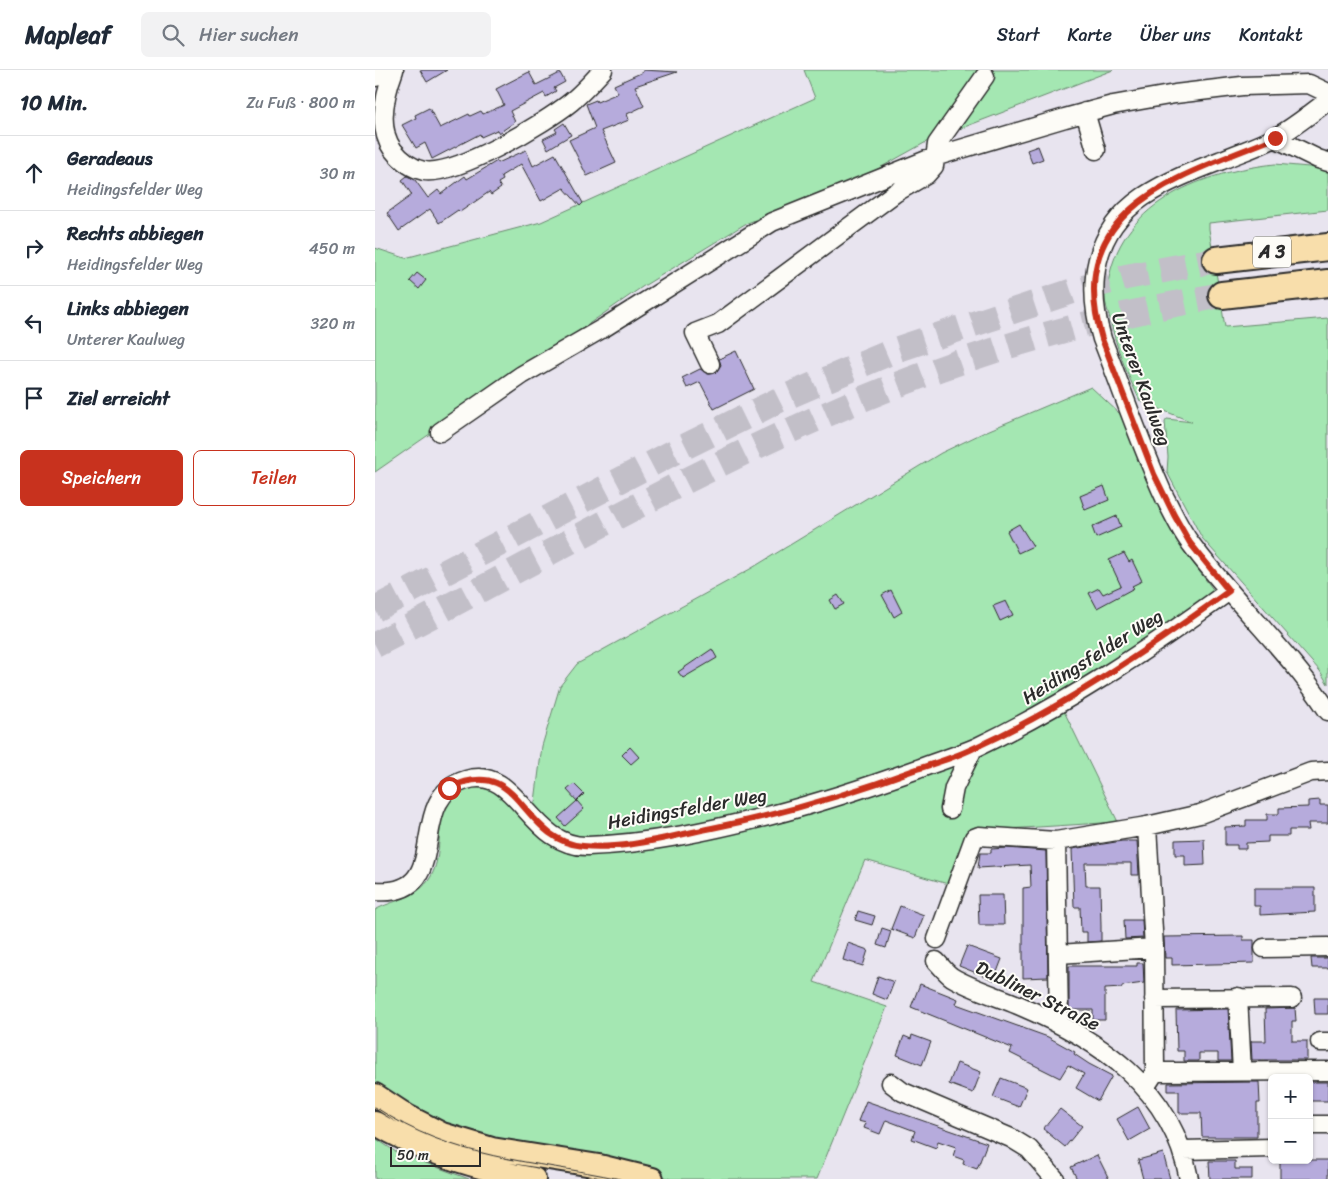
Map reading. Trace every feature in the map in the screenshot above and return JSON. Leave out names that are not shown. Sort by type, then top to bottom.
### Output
[{"type":"highway","name":"A 3","points":[[1216,260],[1328,247]]},
{"type":"highway","name":"A 3","points":[[1222,295],[1328,284]]},
{"type":"main road","points":[[375,1095],[407,1116],[442,1134],[492,1149],[599,1166],[652,1179]]},
{"type":"main road","points":[[375,1124],[404,1140],[438,1155],[486,1170],[534,1179]]},
{"type":"street","points":[[394,71],[384,116],[386,140],[402,162],[425,171],[448,167],[472,159],[542,123],[572,101],[603,70]]},
{"type":"street","points":[[375,77],[394,71]]},
{"type":"street","points":[[710,364],[695,334],[718,324],[895,193],[926,175],[933,166],[937,144],[985,76]]},
{"type":"street","points":[[440,432],[522,376],[605,327],[772,222],[934,157],[1085,112],[1175,94],[1242,86],[1309,84],[1328,93]]},
{"type":"street","name":"Unterer Kaulweg","points":[[1328,101],[1275,138],[1191,173],[1143,197],[1113,228],[1097,259],[1093,281],[1094,299],[1100,331],[1154,474],[1190,543],[1229,591],[1307,679],[1328,710]]},
{"type":"street","points":[[1085,112],[1095,150]]},
{"type":"street","points":[[1275,138],[1318,160],[1328,162]]},
{"type":"street","name":"Heidingsfelder Weg","points":[[375,891],[395,892],[411,884],[424,868],[431,816],[449,788],[467,780],[483,778],[497,782],[513,794],[544,831],[559,841],[583,846],[620,845],[743,822],[816,804],[973,749],[1057,706],[1128,662],[1229,591]]},
{"type":"street","points":[[950,809],[954,788],[973,749]]},
{"type":"street","points":[[937,939],[974,838],[979,836],[1056,841],[1147,826],[1200,814],[1311,772],[1328,771]]},
{"type":"street","points":[[1147,826],[1154,948],[1154,999],[1150,1079],[1242,1071],[1284,1074]]},
{"type":"street","points":[[1056,841],[1059,1024]]},
{"type":"street","points":[[1264,948],[1328,947]]},
{"type":"street","points":[[1058,954],[1154,948]]},
{"type":"street","name":"Dubliner Straße","points":[[936,961],[951,976],[1059,1024],[1101,1049],[1128,1069],[1150,1079],[1183,1150],[1189,1179]]},
{"type":"street","points":[[1238,997],[1242,1071]]},
{"type":"street","points":[[1154,999],[1292,998]]},
{"type":"street","points":[[1306,1074],[1328,1071]]},
{"type":"street","points":[[891,1084],[903,1092],[1011,1138],[1029,1149],[1055,1179]]},
{"type":"street","points":[[1313,1125],[1328,1125]]},
{"type":"street","points":[[1183,1150],[1268,1148]]},
{"type":"green space","points":[[804,70],[1113,70],[928,141],[867,175],[745,224],[642,287],[375,472],[375,248],[405,258],[541,222],[815,98]]},
{"type":"green space","points":[[1275,164],[1328,171],[1328,210],[1209,223],[1209,229],[1225,327],[1328,318],[1328,684],[1320,671],[1202,538],[1167,472],[1168,457],[1165,422],[1167,419],[1192,422],[1140,401],[1119,352],[1105,300],[1105,292],[1118,251],[1131,228],[1150,210],[1171,195],[1196,183],[1222,174]]},
{"type":"green space","points":[[1091,387],[1134,427],[1146,477],[1184,551],[1218,596],[1059,701],[1118,822],[975,831],[948,884],[865,860],[814,982],[887,1007],[817,1179],[671,1179],[635,1167],[460,1133],[375,1089],[375,910],[416,892],[428,881],[438,855],[442,814],[447,803],[456,794],[471,787],[485,787],[501,796],[515,811],[535,802],[542,746],[560,686],[577,664],[752,568],[941,453],[987,431]]},
{"type":"green space","points":[[375,1138],[396,1152],[469,1179],[375,1179]]},
{"type":"building","points":[[420,70],[447,70],[427,82]]},
{"type":"building","points":[[643,70],[677,72],[635,86],[644,106],[627,114],[629,120],[601,131],[616,163],[587,176],[569,140],[595,128],[586,104],[596,100],[597,102],[618,93],[614,85],[643,72]]},
{"type":"building","points":[[529,72],[536,85],[560,73],[565,82],[554,88],[556,91],[546,97],[544,93],[510,111],[515,122],[499,133],[497,130],[481,137],[480,134],[432,159],[425,143],[416,148],[402,125],[416,118],[415,115],[429,108],[440,128],[469,114],[470,116],[481,111],[483,114],[504,105],[496,89]]},
{"type":"building","points":[[564,123],[571,135],[548,149],[543,139],[557,132],[555,129]]},
{"type":"building","points":[[1038,146],[1043,159],[1032,163],[1027,150]]},
{"type":"building","points":[[526,150],[533,166],[555,154],[583,203],[580,206],[564,188],[541,201],[521,164],[501,176],[503,180],[498,183],[501,188],[491,195],[489,192],[460,212],[458,210],[439,223],[430,209],[399,231],[387,213],[412,195],[402,180],[407,176],[415,180],[428,198],[438,190],[441,194],[465,176],[467,179],[497,161],[498,163]]},
{"type":"building","points":[[417,273],[426,280],[419,289],[410,281]]},
{"type":"building","points":[[736,351],[754,389],[714,409],[700,382],[687,388],[682,378],[700,369],[709,374],[715,373],[721,365],[719,359]]},
{"type":"building","points":[[1104,486],[1109,500],[1085,510],[1080,496]]},
{"type":"building","points":[[1117,516],[1121,527],[1096,538],[1092,527]]},
{"type":"building","points":[[1019,524],[1033,546],[1018,553],[1007,531]]},
{"type":"building","points":[[1124,553],[1129,562],[1132,560],[1142,581],[1132,586],[1134,588],[1097,608],[1089,593],[1099,588],[1103,594],[1121,586],[1109,560]]},
{"type":"building","points":[[891,590],[902,612],[894,617],[882,595]]},
{"type":"building","points":[[838,595],[844,604],[835,609],[830,600]]},
{"type":"building","points":[[1006,601],[1013,615],[1000,621],[993,606]]},
{"type":"building","points":[[712,649],[717,658],[683,678],[678,672]]},
{"type":"building","points":[[630,747],[639,757],[631,764],[622,755]]},
{"type":"building","points":[[574,784],[584,794],[577,801],[567,790]]},
{"type":"building","points":[[1320,800],[1320,805],[1328,805],[1328,823],[1308,823],[1309,830],[1289,830],[1289,836],[1268,836],[1268,842],[1246,843],[1246,849],[1237,849],[1237,845],[1225,845],[1225,827],[1246,826],[1246,820],[1267,820],[1267,814],[1279,814],[1279,808],[1308,807],[1308,801]]},
{"type":"building","points":[[577,801],[584,809],[565,826],[558,818]]},
{"type":"building","points":[[1204,839],[1205,865],[1185,866],[1185,855],[1175,855],[1175,840]]},
{"type":"building","points":[[1122,841],[1137,841],[1139,875],[1131,875],[1131,863],[1085,863],[1086,886],[1100,886],[1101,941],[1087,942],[1087,932],[1081,932],[1080,907],[1074,907],[1072,849]]},
{"type":"building","points":[[1007,848],[1046,851],[1048,977],[1023,978],[1023,888],[1031,887],[1030,865],[978,868],[980,853],[991,853],[991,849]]},
{"type":"building","points":[[1254,888],[1315,888],[1315,912],[1260,915],[1260,906],[1254,906]]},
{"type":"building","points":[[978,895],[1003,895],[1004,925],[979,925]]},
{"type":"building","points":[[900,906],[924,915],[915,938],[891,929]]},
{"type":"building","points":[[858,911],[875,916],[872,925],[855,920]]},
{"type":"building","points":[[1124,920],[1142,920],[1143,938],[1125,939]]},
{"type":"building","points":[[882,928],[891,931],[886,948],[877,945]]},
{"type":"building","points":[[1243,936],[1243,940],[1254,940],[1254,963],[1172,965],[1172,958],[1165,958],[1164,937]]},
{"type":"building","points":[[848,943],[868,950],[863,966],[843,960]]},
{"type":"building","points":[[967,946],[1002,959],[994,980],[959,966]]},
{"type":"building","points":[[1311,958],[1328,958],[1328,968],[1312,968]]},
{"type":"building","points":[[1137,963],[1143,963],[1144,983],[1122,986],[1122,988],[1105,989],[1105,1020],[1093,1020],[1093,1010],[1069,1010],[1069,966],[1137,966]]},
{"type":"building","points":[[878,976],[894,982],[887,1000],[872,994]]},
{"type":"building","points":[[920,984],[958,999],[956,1004],[1048,1037],[1075,1052],[1074,1054],[1089,1064],[1112,1076],[1098,1101],[1076,1088],[1084,1074],[1068,1065],[1060,1078],[1010,1053],[1012,1048],[911,1007]]},
{"type":"building","points":[[1314,998],[1328,998],[1328,1014],[1315,1014]]},
{"type":"building","points":[[1295,1008],[1296,1021],[1292,1021],[1292,1041],[1307,1041],[1307,1060],[1252,1060],[1251,1041],[1266,1041],[1265,1009]]},
{"type":"building","points":[[1228,1009],[1231,1061],[1218,1061],[1218,1053],[1199,1053],[1199,1061],[1184,1061],[1184,1051],[1177,1051],[1176,1010]]},
{"type":"building","points":[[912,1035],[931,1042],[922,1065],[897,1055],[904,1036],[911,1039]]},
{"type":"building","points":[[957,1063],[981,1072],[973,1093],[949,1084]]},
{"type":"building","points":[[1001,1078],[1027,1088],[1019,1107],[993,1097]]},
{"type":"building","points":[[1259,1082],[1260,1103],[1257,1103],[1257,1137],[1202,1137],[1201,1113],[1179,1113],[1179,1091],[1168,1091],[1168,1083]]},
{"type":"building","points":[[1313,1082],[1328,1082],[1328,1101],[1313,1101]]},
{"type":"building","points":[[866,1101],[987,1143],[977,1169],[963,1164],[964,1160],[953,1156],[956,1147],[938,1141],[936,1148],[912,1139],[915,1131],[886,1120],[880,1134],[864,1128],[866,1123],[858,1121]]},
{"type":"building","points":[[1138,1107],[1150,1129],[1129,1141],[1117,1119]]},
{"type":"building","points":[[1060,1109],[1082,1126],[1065,1147],[1043,1129]]},
{"type":"building","points":[[1163,1153],[1170,1179],[1143,1179],[1138,1160]]},
{"type":"building","points":[[1097,1155],[1109,1179],[1077,1179],[1071,1167]]},
{"type":"building","points":[[1313,1160],[1328,1160],[1328,1179],[1280,1179],[1280,1164],[1313,1164]]},
{"type":"building","points":[[1209,1161],[1235,1161],[1235,1169],[1252,1169],[1252,1179],[1210,1179]]},
{"type":"tunnel","points":[[375,609],[674,452],[781,399],[898,349],[1076,290],[1126,277],[1216,260]]},
{"type":"tunnel","points":[[375,645],[639,505],[706,471],[841,408],[948,366],[1025,341],[1103,320],[1222,295]]},
{"type":"tram line","points":[[375,1107],[405,1125],[434,1138],[464,1148],[524,1162],[620,1179]]},
{"type":"route","points":[[449,788],[467,780],[483,778],[497,782],[513,794],[544,831],[559,841],[583,846],[620,845],[659,839],[743,822],[816,804],[973,749],[1057,706],[1144,652],[1229,591],[1190,543],[1154,474],[1102,339],[1097,322],[1093,281],[1097,259],[1113,228],[1143,197],[1191,173],[1275,138]]}]
